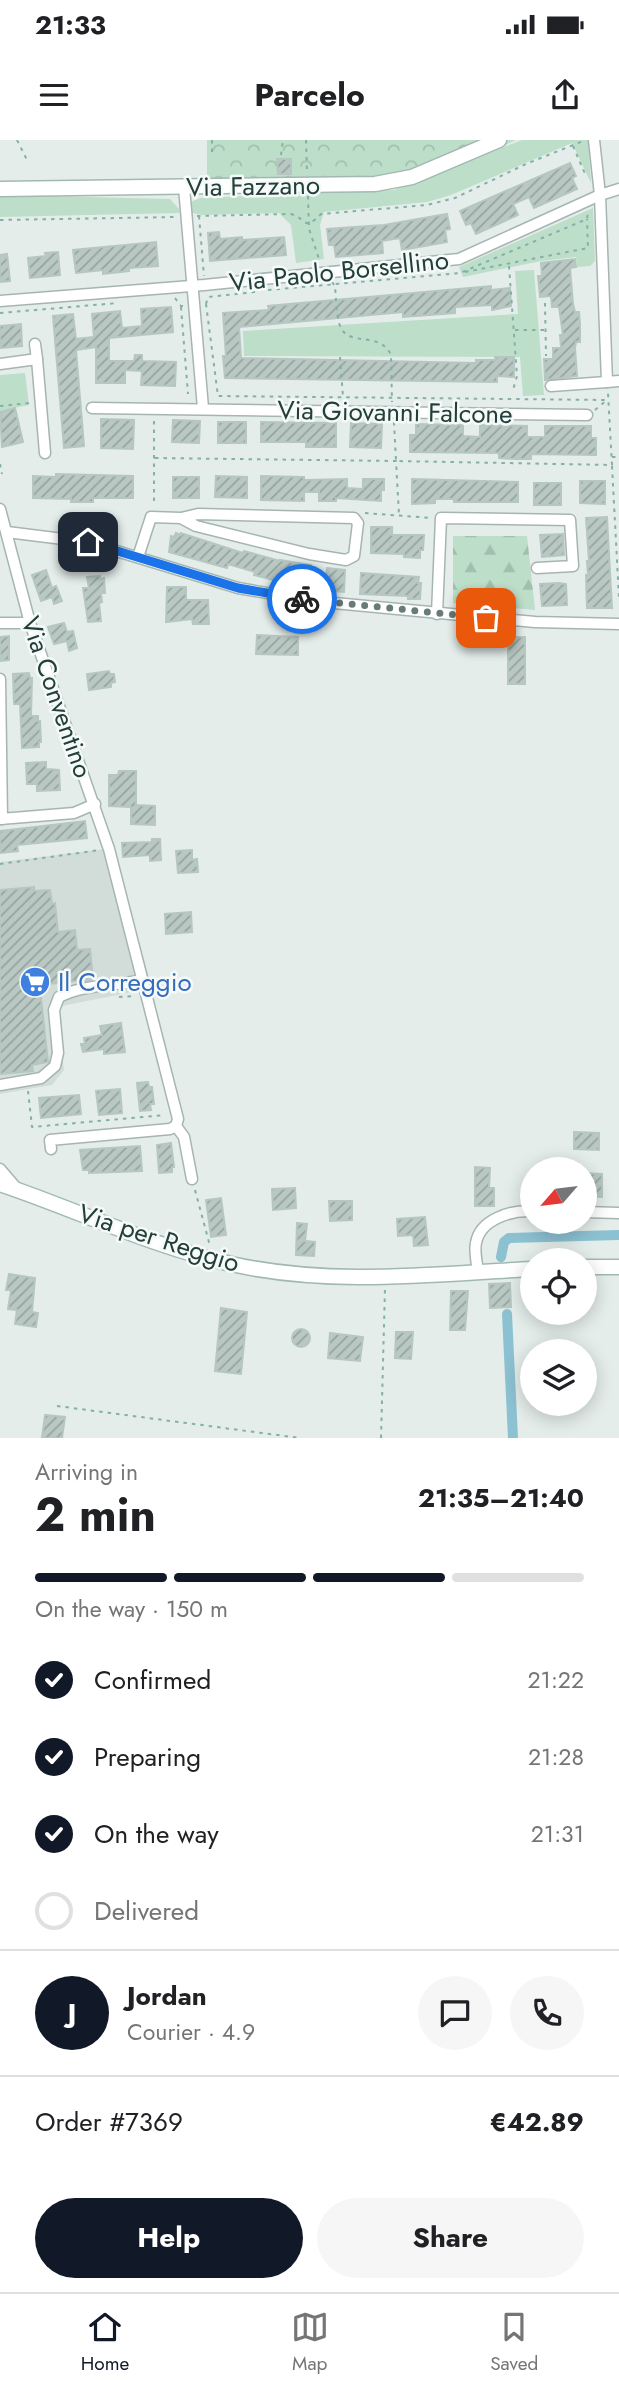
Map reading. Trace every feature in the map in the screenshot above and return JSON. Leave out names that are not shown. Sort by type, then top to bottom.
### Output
[{"type":"main road","name":"Via Fazzano","points":[[0,190],[312,186],[387,182],[424,172],[499,140]]},
{"type":"main road","name":"Via per Reggio","points":[[0,1184],[179,1250],[214,1260],[291,1274],[337,1277],[520,1270]]},
{"type":"main road","points":[[597,1267],[619,1267]]},
{"type":"street","points":[[594,140],[600,195],[607,382]]},
{"type":"street","points":[[184,187],[204,408]]},
{"type":"street","name":"Via Paolo Borsellino","points":[[0,301],[204,285],[459,260],[600,195],[619,189]]},
{"type":"street","points":[[35,344],[45,453]]},
{"type":"street","points":[[0,364],[37,359]]},
{"type":"street","points":[[551,386],[619,381]]},
{"type":"street","name":"Via Giovanni Falcone","points":[[92,408],[587,415]]},
{"type":"street","name":"Via Conventino","points":[[0,509],[30,623],[109,849],[178,1119],[177,1126],[184,1137],[192,1179]]},
{"type":"street","points":[[138,557],[151,517],[181,518],[198,514],[354,518],[358,523],[354,556],[346,560],[309,554],[196,526],[181,518]]},
{"type":"street","points":[[437,614],[440,518],[570,520],[573,566],[537,568]]},
{"type":"street","points":[[6,532],[88,542],[238,588],[313,601],[535,622],[619,624]]},
{"type":"street","points":[[0,623],[30,623]]},
{"type":"street","points":[[0,679],[1,819]]},
{"type":"street","name":"Via Conventino","points":[[1,819],[74,813],[95,804]]},
{"type":"street","points":[[0,1085],[41,1078],[55,1066],[58,1054],[54,1010],[58,997],[71,990],[143,980]]},
{"type":"street","points":[[51,1149],[50,1140],[170,1129],[177,1126]]},
{"type":"street","points":[[0,1169],[18,1190]]},
{"type":"street","points":[[478,1272],[476,1242],[483,1229],[502,1215],[520,1210]]},
{"type":"street","points":[[597,1212],[619,1213]]},
{"type":"path","points":[[17,140],[27,160]]},
{"type":"path","points":[[212,140],[212,157]]},
{"type":"path","points":[[281,156],[283,140]]},
{"type":"path","points":[[306,140],[307,172]]},
{"type":"path","points":[[0,220],[291,214],[308,224],[321,214],[427,205],[455,198],[526,164],[585,140]]},
{"type":"path","points":[[308,195],[308,224],[314,247],[335,286],[341,328],[349,336],[375,340],[388,348],[391,355],[398,515]]},
{"type":"path","points":[[199,216],[204,285]]},
{"type":"path","points":[[460,273],[588,248],[587,219]]},
{"type":"path","points":[[509,265],[517,376],[513,390]]},
{"type":"path","points":[[255,292],[208,297],[206,304],[218,396],[608,400]]},
{"type":"path","points":[[176,298],[181,306],[188,394]]},
{"type":"path","points":[[0,313],[124,303]]},
{"type":"path","points":[[545,303],[546,356]]},
{"type":"path","points":[[181,306],[193,305]]},
{"type":"path","points":[[514,330],[546,330]]},
{"type":"path","points":[[340,357],[343,398]]},
{"type":"path","points":[[607,382],[619,598]]},
{"type":"path","points":[[587,415],[608,400]]},
{"type":"path","points":[[0,406],[41,401]]},
{"type":"path","points":[[151,517],[155,505],[153,409]]},
{"type":"path","points":[[611,457],[619,457]]},
{"type":"path","points":[[155,458],[612,465]]},
{"type":"path","points":[[0,464],[2,474]]},
{"type":"path","points":[[354,518],[365,512],[440,518]]},
{"type":"path","points":[[0,864],[109,849]]},
{"type":"path","points":[[119,997],[139,996]]},
{"type":"path","points":[[28,1087],[32,1127],[169,1115]]},
{"type":"path","points":[[192,1179],[214,1260]]},
{"type":"path","points":[[381,1438],[386,1276]]},
{"type":"path","points":[[57,1406],[300,1438]]},
{"type":"shaded area","name":"Il Correggio","points":[[112,848],[152,988],[57,1007],[64,1070],[52,1085],[0,1094],[0,862]]},
{"type":"green space","points":[[207,140],[516,140],[442,175],[395,187],[207,186]]},
{"type":"green space","points":[[522,140],[588,140],[591,183],[572,143],[451,195],[427,202],[324,212],[320,225],[324,259],[296,263],[291,225],[279,213],[201,215],[189,212],[191,202],[200,198],[394,190]]},
{"type":"green space","points":[[0,196],[170,199],[179,209],[179,213],[0,217]]},
{"type":"green space","points":[[593,208],[595,261],[590,266],[577,267],[576,257],[541,261],[463,277],[459,267]]},
{"type":"green space","points":[[534,270],[544,395],[523,396],[520,357],[244,356],[243,331],[518,314],[515,271]]},
{"type":"green space","points":[[25,373],[29,405],[0,411],[0,375]]},
{"type":"green space","points":[[453,536],[527,536],[535,610],[453,603]]},
{"type":"building","points":[[277,159],[291,159],[291,174],[278,174]]},
{"type":"building","points":[[570,163],[576,176],[572,178],[577,189],[534,208],[529,197],[513,204],[518,215],[476,234],[471,223],[466,225],[460,211]]},
{"type":"building","points":[[447,214],[450,229],[445,230],[447,242],[402,250],[400,238],[382,241],[383,253],[336,257],[334,245],[329,245],[327,229],[384,225]]},
{"type":"building","points":[[219,232],[220,239],[284,237],[286,255],[210,261],[208,233]]},
{"type":"building","points":[[156,242],[158,266],[129,268],[129,271],[103,274],[103,270],[76,273],[73,250]]},
{"type":"building","points":[[58,252],[60,275],[30,278],[28,258]]},
{"type":"building","points":[[7,254],[10,281],[0,282],[0,255]]},
{"type":"building","points":[[575,259],[576,267],[570,268],[573,304],[575,312],[579,312],[580,324],[580,342],[576,342],[575,348],[577,376],[545,380],[544,359],[553,359],[553,348],[561,348],[560,335],[563,335],[559,307],[552,307],[551,296],[540,297],[538,276],[542,276],[541,263]]},
{"type":"building","points":[[491,286],[491,290],[510,288],[511,306],[492,310],[492,305],[455,307],[455,313],[403,317],[403,312],[239,327],[241,358],[476,363],[476,360],[495,360],[495,357],[514,357],[514,377],[497,376],[497,382],[225,378],[223,313],[269,310],[268,306]]},
{"type":"building","points":[[171,307],[173,332],[109,338],[109,361],[134,361],[135,355],[142,355],[142,361],[176,362],[175,386],[141,385],[142,371],[125,370],[125,383],[96,383],[96,347],[76,350],[84,446],[64,448],[53,316],[73,314],[76,339],[94,337],[92,314],[120,311],[122,328],[142,326],[141,309]]},
{"type":"building","points":[[21,324],[22,346],[0,348],[0,326]]},
{"type":"building","points":[[15,408],[23,442],[2,447],[0,412]]},
{"type":"building","points":[[101,419],[134,420],[133,449],[101,448]]},
{"type":"building","points":[[173,420],[200,421],[199,443],[172,442]]},
{"type":"building","points":[[218,422],[246,422],[246,443],[218,443]]},
{"type":"building","points":[[261,422],[336,423],[336,447],[306,447],[306,442],[261,442]]},
{"type":"building","points":[[351,423],[382,424],[381,448],[350,447]]},
{"type":"building","points":[[416,424],[463,425],[463,436],[480,437],[480,425],[527,426],[527,437],[545,437],[545,426],[591,426],[591,438],[596,438],[596,455],[531,454],[531,459],[516,459],[499,458],[499,453],[410,452],[410,435],[416,435]]},
{"type":"building","points":[[56,474],[133,476],[133,498],[93,498],[93,502],[71,502],[71,499],[33,498],[33,476],[56,477]]},
{"type":"building","points":[[216,476],[247,477],[247,498],[215,497]]},
{"type":"building","points":[[261,476],[304,477],[304,480],[347,479],[347,488],[363,489],[363,479],[384,479],[384,490],[381,490],[381,501],[336,498],[336,501],[319,501],[319,492],[304,492],[304,501],[261,500]]},
{"type":"building","points":[[173,477],[199,477],[199,498],[173,498]]},
{"type":"building","points":[[412,479],[518,482],[518,502],[454,502],[454,499],[435,499],[435,503],[412,504]]},
{"type":"building","points":[[580,481],[605,481],[605,504],[580,503]]},
{"type":"building","points":[[534,483],[561,483],[561,505],[534,505]]},
{"type":"building","points":[[607,517],[612,608],[587,608],[586,575],[589,561],[586,518]]},
{"type":"building","points":[[371,527],[392,527],[392,535],[424,535],[420,558],[404,557],[404,554],[371,553]]},
{"type":"building","points":[[176,533],[243,553],[244,551],[280,561],[311,565],[307,588],[276,583],[277,581],[254,575],[255,572],[228,564],[227,568],[169,552],[171,536],[174,537]]},
{"type":"building","points":[[563,534],[564,555],[542,557],[540,535]]},
{"type":"building","points":[[327,568],[345,570],[344,592],[323,590]]},
{"type":"building","points":[[46,570],[52,588],[56,586],[62,601],[54,604],[52,597],[41,601],[32,575]]},
{"type":"building","points":[[361,573],[419,577],[420,599],[360,594]]},
{"type":"building","points":[[100,576],[100,579],[104,578],[105,593],[101,593],[102,602],[99,603],[101,621],[88,622],[83,588],[89,588],[87,577]]},
{"type":"building","points":[[540,584],[566,584],[567,605],[542,606]]},
{"type":"building","points":[[167,587],[186,587],[186,600],[208,600],[209,624],[193,624],[192,619],[166,622]]},
{"type":"building","points":[[64,623],[67,632],[73,631],[77,648],[69,651],[67,641],[54,644],[48,627]]},
{"type":"building","points":[[257,635],[298,637],[298,655],[256,654]]},
{"type":"building","points":[[9,636],[9,660],[0,661],[0,637]]},
{"type":"building","points":[[508,637],[525,637],[525,684],[508,684]]},
{"type":"building","points":[[109,671],[114,674],[115,682],[111,683],[111,687],[89,690],[87,674]]},
{"type":"building","points":[[29,673],[32,678],[31,716],[38,716],[40,721],[41,742],[39,747],[22,748],[20,704],[14,704],[13,674]]},
{"type":"building","points":[[46,762],[46,769],[59,770],[60,790],[37,791],[37,784],[27,784],[26,763]]},
{"type":"building","points":[[119,771],[136,771],[136,805],[155,806],[155,825],[131,824],[131,807],[109,806],[109,775],[118,775]]},
{"type":"building","points":[[85,821],[87,838],[17,845],[18,851],[0,853],[0,831]]},
{"type":"building","points":[[152,839],[160,839],[161,860],[150,861],[150,855],[123,857],[122,843],[152,842]]},
{"type":"building","points":[[192,850],[192,860],[197,859],[198,872],[178,873],[176,851]]},
{"type":"building","name":"Il Correggio","points":[[34,887],[34,891],[50,890],[52,904],[55,903],[58,932],[75,930],[77,950],[90,949],[93,979],[48,984],[49,988],[40,989],[48,1062],[32,1065],[33,1071],[0,1074],[0,890]]},
{"type":"building","points":[[191,912],[192,932],[166,934],[165,914]]},
{"type":"building","points":[[121,1023],[125,1052],[104,1054],[104,1049],[83,1052],[81,1044],[85,1044],[84,1038],[102,1035],[100,1026]]},
{"type":"building","points":[[148,1082],[149,1087],[152,1087],[154,1104],[150,1104],[151,1110],[140,1111],[137,1083]]},
{"type":"building","points":[[120,1089],[122,1113],[99,1115],[96,1091]]},
{"type":"building","points":[[79,1095],[81,1114],[41,1118],[39,1098]]},
{"type":"building","points":[[574,1132],[599,1133],[599,1150],[574,1149]]},
{"type":"building","points":[[171,1143],[174,1167],[172,1172],[159,1173],[157,1145]]},
{"type":"building","points":[[140,1146],[142,1171],[89,1173],[89,1170],[83,1170],[80,1150]]},
{"type":"building","points":[[475,1167],[490,1168],[489,1188],[494,1188],[494,1206],[475,1206]]},
{"type":"building","points":[[597,1174],[602,1174],[602,1197],[597,1197]]},
{"type":"building","points":[[295,1188],[296,1208],[273,1210],[272,1189]]},
{"type":"building","points":[[221,1198],[226,1235],[211,1237],[206,1200]]},
{"type":"building","points":[[329,1201],[352,1201],[352,1220],[330,1221]]},
{"type":"building","points":[[425,1217],[428,1245],[414,1246],[413,1235],[398,1236],[397,1219]]},
{"type":"building","points":[[297,1223],[307,1224],[305,1241],[315,1242],[314,1256],[296,1255]]},
{"type":"building","points":[[9,1274],[35,1278],[32,1312],[38,1313],[36,1327],[15,1324],[17,1310],[8,1309],[11,1290],[6,1290]]},
{"type":"building","points":[[510,1283],[511,1307],[490,1308],[489,1284]]},
{"type":"building","points":[[451,1291],[468,1291],[465,1330],[450,1330]]},
{"type":"building","points":[[221,1308],[247,1312],[241,1374],[215,1371]]},
{"type":"building","points":[[297,1329],[305,1329],[310,1338],[308,1345],[297,1347],[292,1342],[292,1334]]},
{"type":"building","points":[[396,1332],[413,1332],[411,1359],[395,1358]]},
{"type":"building","points":[[330,1333],[363,1337],[360,1361],[328,1358]]},
{"type":"building","points":[[45,1415],[65,1417],[62,1438],[42,1438]]},
{"type":"waterway","points":[[106,554],[121,558]]},
{"type":"waterway","points":[[501,1257],[504,1242],[509,1238],[619,1235]]},
{"type":"waterway","points":[[507,1314],[513,1438]]},
{"type":"way so far","points":[[302,599],[486,618]]},
{"type":"place","name":"Il Correggio","points":[[35,982]]},
{"type":"route","points":[[88,542],[238,588],[302,599]]}]
